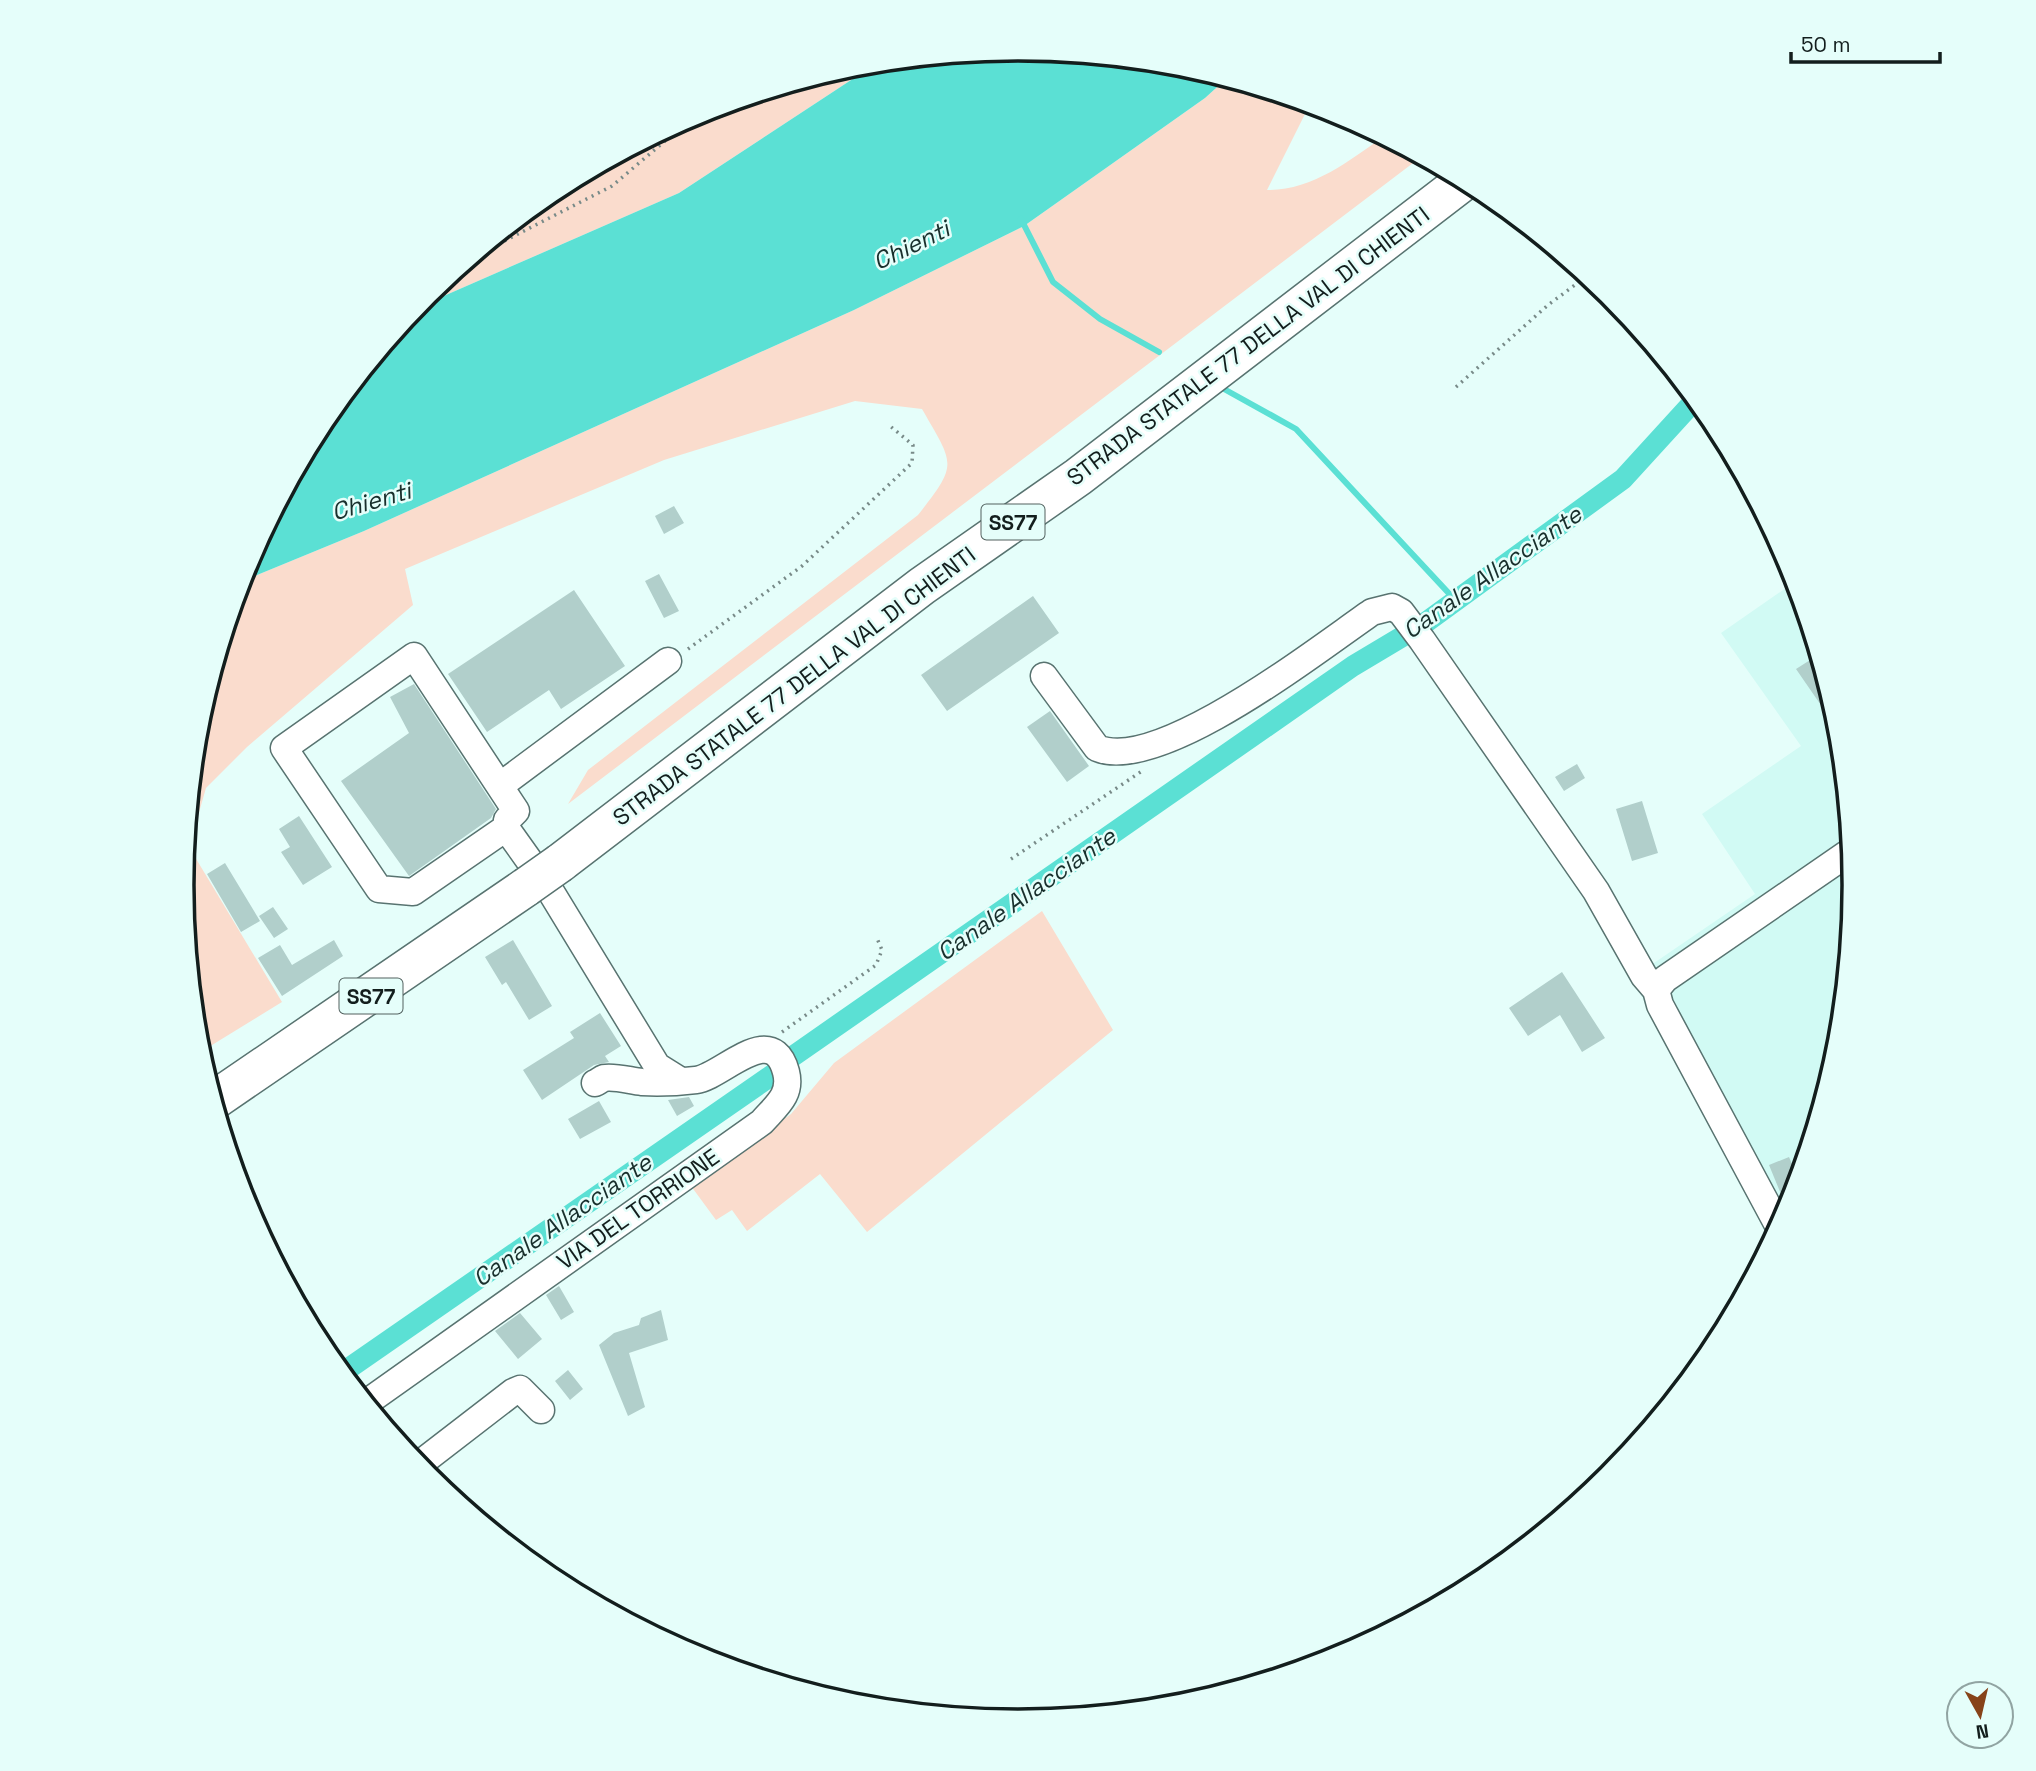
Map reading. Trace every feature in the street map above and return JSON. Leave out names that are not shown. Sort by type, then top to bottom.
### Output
[{"type":"highway","name":"STRADA STATALE 77 DELLA VAL DI CHIENTI","points":[[552,854],[908,565],[1071,450],[1432,173]]},
{"type":"highway","name":"STRADA STATALE 77 DELLA VAL DI CHIENTI","points":[[221,1096],[922,586],[1078,477],[1455,187]]},
{"type":"highway","name":"STRADA STATALE 77 DELLA VAL DI CHIENTI","points":[[216,1071],[518,878]]},
{"type":"street","points":[[1044,676],[1097,748],[1110,754],[1135,751],[1196,729],[1372,612],[1392,607],[1401,612],[1596,891],[1644,976],[1656,990],[1660,1005],[1773,1216]]},
{"type":"street","points":[[506,828],[413,892],[379,890],[284,748],[414,656],[516,811],[507,820],[506,828],[548,887],[657,1066],[681,1081]]},
{"type":"street","points":[[501,785],[668,661]]},
{"type":"street","points":[[1656,990],[1665,979],[1841,858]]},
{"type":"street","points":[[595,1083],[605,1078],[645,1082],[700,1080],[751,1051],[767,1051]]},
{"type":"street","name":"VIA DEL TORRIONE","points":[[373,1398],[762,1122],[784,1098],[788,1088],[784,1065],[767,1051]]},
{"type":"street","points":[[426,1459],[520,1389],[526,1391],[541,1410]]},
{"type":"path","points":[[507,240],[612,186],[665,141]]},
{"type":"path","points":[[1456,387],[1548,305],[1579,282]]},
{"type":"path","points":[[668,661],[718,630],[802,566],[912,463],[913,445],[890,426]]},
{"type":"path","points":[[1011,859],[1146,769]]},
{"type":"path","points":[[767,1051],[876,965],[882,950],[876,936]]},
{"type":"shaded area","points":[[855,77],[679,193],[442,297],[516,232],[560,200],[653,146],[753,105]]},
{"type":"shaded area","points":[[1218,86],[1305,114],[1267,190],[1299,186],[1314,180],[1343,165],[1375,143],[1413,163],[568,804],[588,770],[918,515],[940,484],[946,473],[947,463],[941,442],[922,409],[855,401],[664,460],[405,569],[413,605],[247,747],[206,788],[197,818],[201,778],[222,672],[254,576],[364,531],[854,310],[1024,226]]},
{"type":"shaded area","points":[[1787,588],[1814,672],[1826,725],[1840,832],[1840,939],[1826,1046],[1799,1150],[1766,1232],[1632,978],[1755,894],[1702,814],[1801,746],[1721,633]]},
{"type":"shaded area","points":[[195,857],[282,1002],[210,1046],[196,939]]},
{"type":"shaded area","points":[[1042,911],[1113,1030],[867,1232],[820,1174],[747,1231],[732,1210],[716,1220],[691,1186],[791,1114],[834,1063]]},
{"type":"water","name":"Chienti","points":[[1018,61],[1126,68],[1218,86],[1024,226],[854,310],[364,531],[254,576],[304,473],[333,428],[398,342],[442,297],[679,193],[857,77],[910,68]]},
{"type":"building","points":[[674,506],[684,523],[664,534],[655,516]]},
{"type":"building","points":[[659,574],[679,611],[664,618],[645,581]]},
{"type":"building","points":[[574,590],[625,666],[561,709],[549,690],[487,732],[448,674]]},
{"type":"building","points":[[1033,596],[1059,633],[947,711],[921,675]]},
{"type":"building","points":[[1810,660],[1822,706],[1796,669]]},
{"type":"building","points":[[414,684],[496,809],[491,818],[409,876],[341,781],[409,733],[390,697]]},
{"type":"building","points":[[1050,711],[1089,766],[1067,782],[1027,727]]},
{"type":"building","points":[[1577,764],[1585,778],[1564,791],[1555,777]]},
{"type":"building","points":[[1642,801],[1658,853],[1632,861],[1616,809]]},
{"type":"building","points":[[299,816],[332,867],[303,885],[281,852],[290,847],[279,829]]},
{"type":"building","points":[[225,863],[260,921],[241,932],[207,874]]},
{"type":"building","points":[[273,907],[288,929],[274,938],[259,916]]},
{"type":"building","points":[[334,940],[343,956],[282,996],[258,958],[280,945],[292,965]]},
{"type":"building","points":[[513,940],[552,1006],[529,1020],[506,982],[502,985],[485,957]]},
{"type":"building","points":[[1562,972],[1605,1038],[1582,1052],[1560,1015],[1528,1036],[1509,1008]]},
{"type":"building","points":[[600,1013],[621,1046],[605,1056],[609,1062],[594,1065],[542,1100],[523,1070],[574,1038],[570,1032]]},
{"type":"building","points":[[689,1097],[694,1106],[677,1116],[668,1100]]},
{"type":"building","points":[[599,1101],[611,1122],[580,1139],[568,1119]]},
{"type":"building","points":[[1789,1157],[1793,1166],[1782,1196],[1769,1165]]},
{"type":"building","points":[[559,1286],[574,1312],[561,1320],[546,1295]]},
{"type":"building","points":[[661,1310],[668,1340],[629,1353],[645,1407],[628,1416],[599,1345],[614,1333],[639,1325],[641,1318]]},
{"type":"building","points":[[520,1313],[542,1339],[518,1359],[495,1331]]},
{"type":"building","points":[[568,1370],[583,1389],[570,1400],[555,1381]]},
{"type":"waterway","points":[[1021,219],[1053,282],[1100,319],[1159,352]]},
{"type":"waterway","points":[[1224,389],[1296,429],[1456,601]]},
{"type":"waterway","name":"Canale Allacciante","points":[[350,1367],[775,1073],[789,1059],[1353,666],[1425,623],[1623,479],[1688,407]]}]
